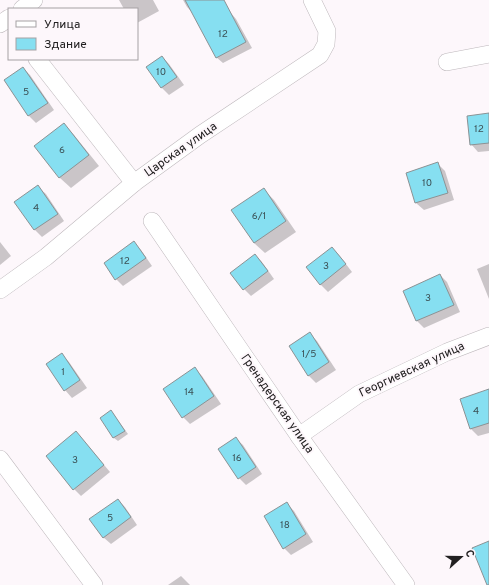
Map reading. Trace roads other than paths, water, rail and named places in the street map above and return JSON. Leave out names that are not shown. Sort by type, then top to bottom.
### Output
[{"type":"street","points":[[23,8],[34,0]]},
{"type":"street","name":"Царская улица","points":[[0,290],[46,257],[134,183],[200,135],[320,55],[326,44],[327,31],[312,0]]},
{"type":"street","points":[[447,62],[489,54]]},
{"type":"street","points":[[38,60],[134,183]]},
{"type":"street","name":"Гренадерская улица","points":[[152,221],[299,436],[406,585]]},
{"type":"street","name":"Георгиевская улица","points":[[299,436],[359,394],[447,352],[489,336]]},
{"type":"street","points":[[0,459],[94,585]]}]
